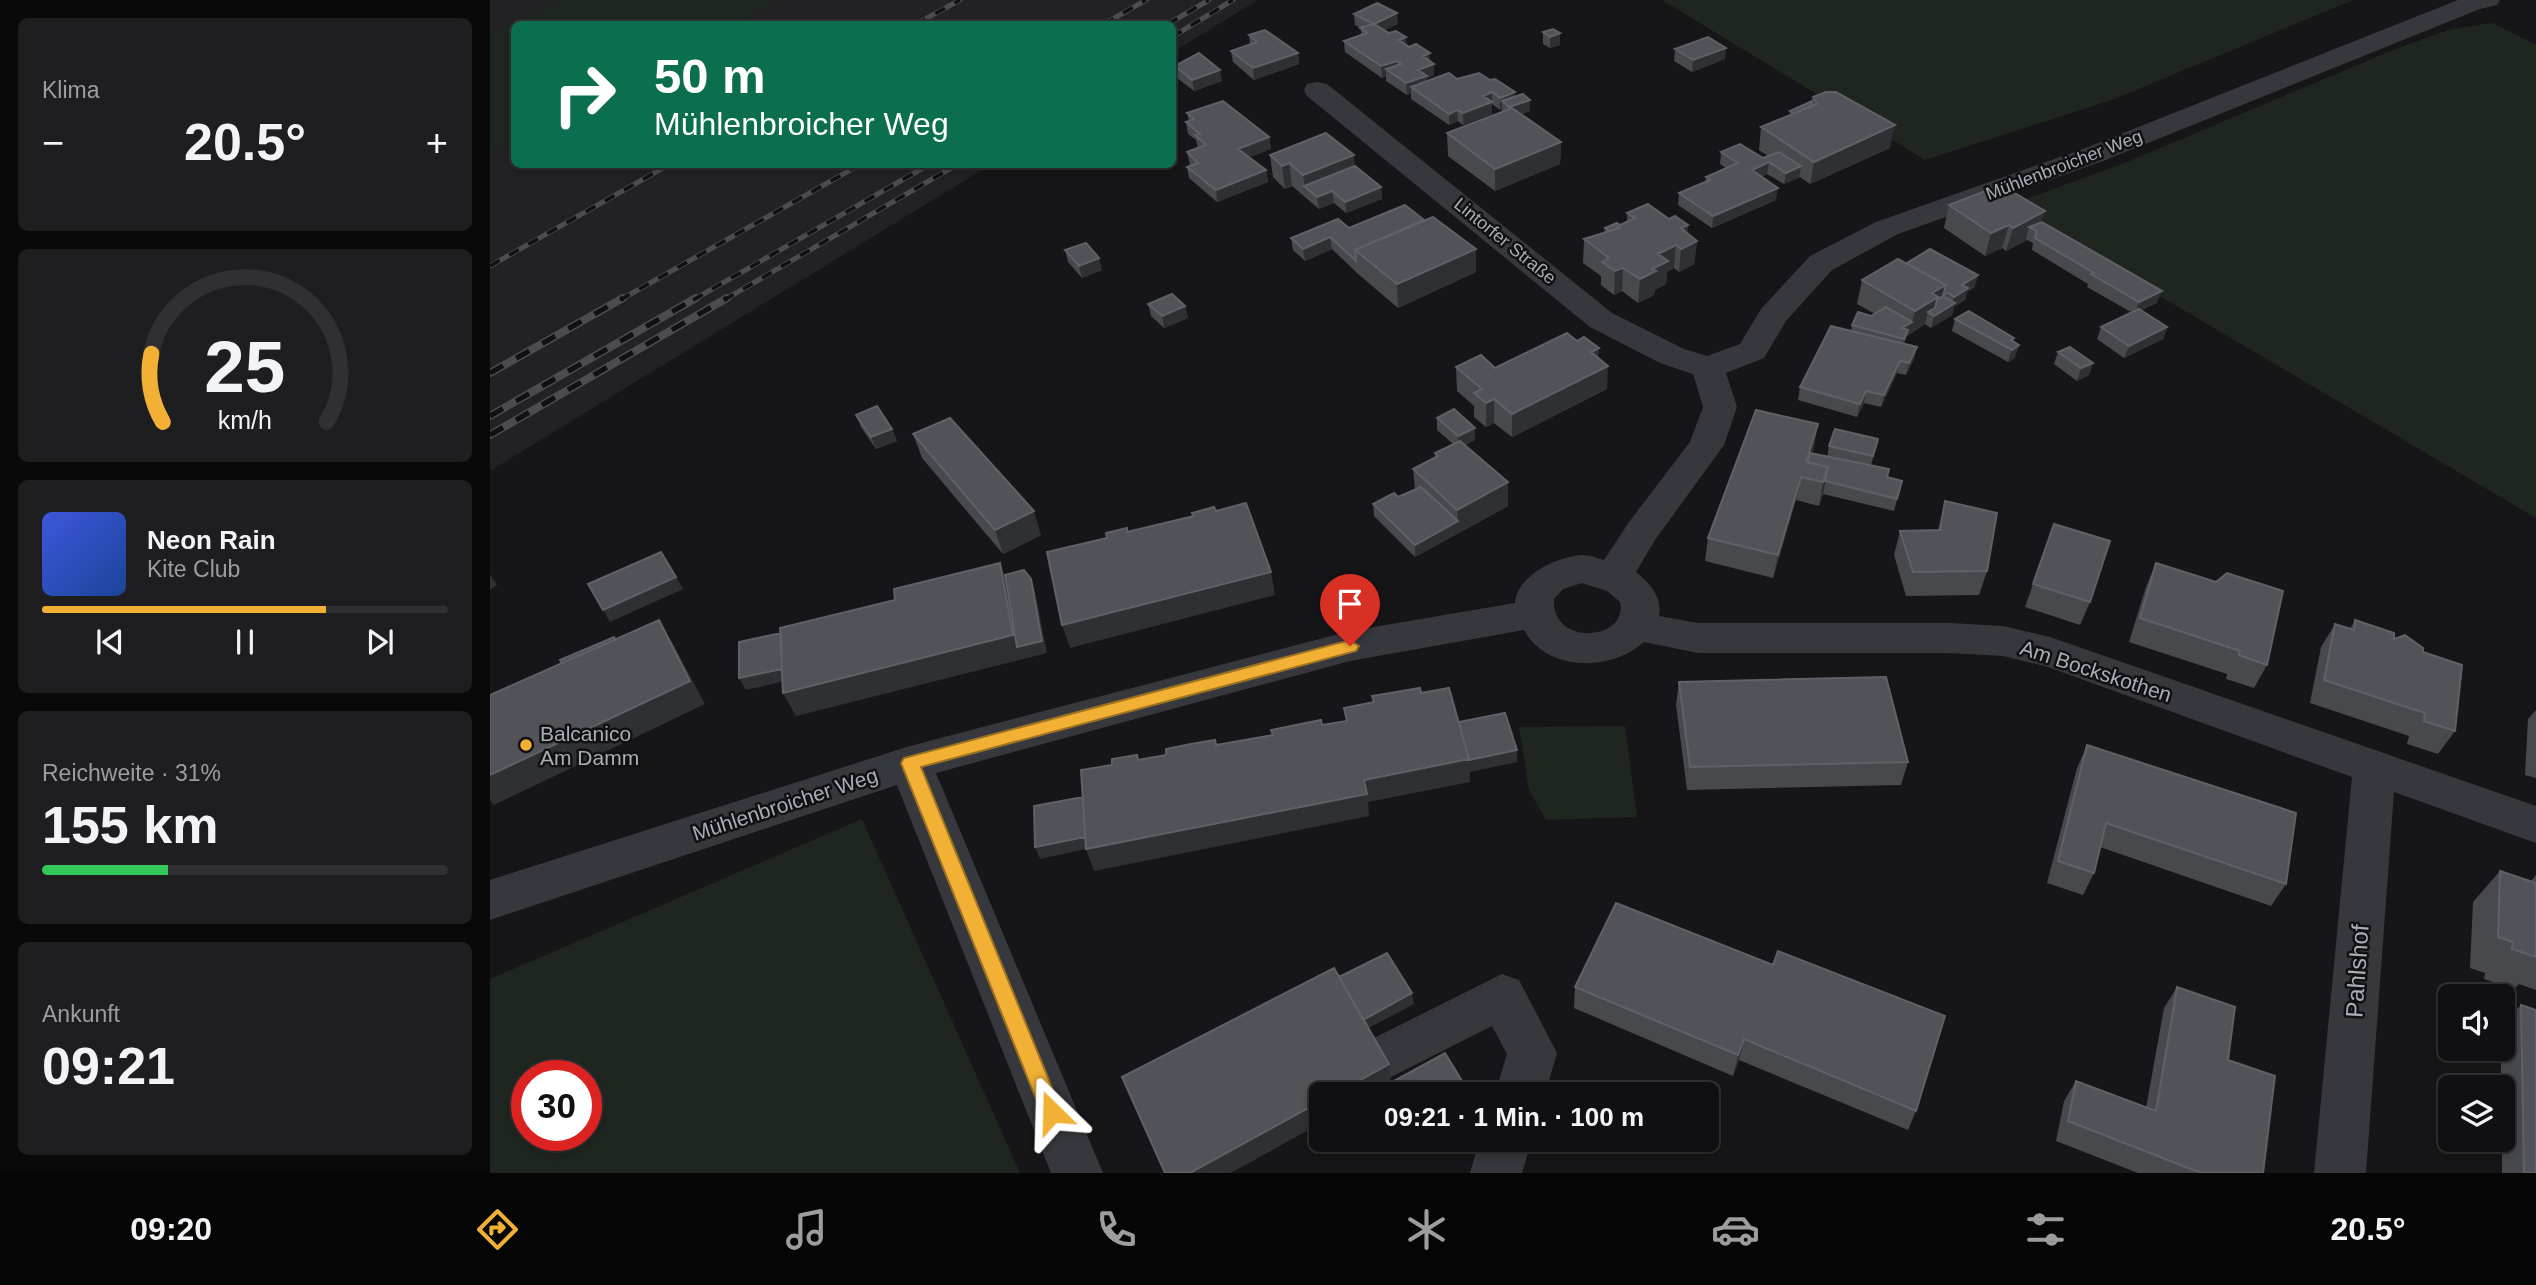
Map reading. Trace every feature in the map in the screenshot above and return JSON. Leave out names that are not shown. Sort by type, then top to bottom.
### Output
[{"type":"street","name":"Mühlenbroicher Weg","points":[[1707,368],[1752,351],[1772,316],[1821,263],[1887,228],[2081,159],[2473,3],[2488,0]]},
{"type":"street","name":"Lintorfer Straße","points":[[1317,90],[1601,320],[1672,356],[1707,368]]},
{"type":"street","points":[[1614,576],[1642,531],[1706,445],[1720,407],[1707,368]]},
{"type":"street","points":[[1581,569],[1614,576],[1636,594],[1640,614],[1636,625],[1615,643],[1584,649],[1565,645],[1548,636],[1539,627],[1532,614],[1534,598],[1539,587],[1550,578],[1581,569]]},
{"type":"street","name":"Mühlenbroicher Weg","points":[[490,900],[910,763],[1350,646],[1532,614]]},
{"type":"street","name":"Am Bockskothen","points":[[1636,625],[1698,638],[1950,638],[2003,641],[2050,652],[2536,825]]},
{"type":"street","points":[[910,763],[1077,1173]]},
{"type":"street","name":"Pahlshof","points":[[2340,1173],[2374,768]]},
{"type":"street","points":[[1387,1056],[1502,996],[1532,1053],[1524,1082]]},
{"type":"street","points":[[1496,1173],[1502,1152]]},
{"type":"shaded area","points":[[490,0],[565,0],[517,21],[511,21],[511,24],[490,33]]},
{"type":"shaded area","points":[[565,0],[780,0],[738,21],[517,21]]},
{"type":"shaded area","points":[[780,0],[1258,0],[1176,50],[1176,21],[738,21]]},
{"type":"shaded area","points":[[1662,0],[2353,0],[2112,100],[1925,160]]},
{"type":"shaded area","points":[[2492,23],[2536,45],[2536,518],[2007,206],[2122,164],[2393,50],[2451,29]]},
{"type":"shaded area","points":[[511,24],[511,142],[490,153],[490,33]]},
{"type":"shaded area","points":[[511,142],[511,168],[985,168],[490,471],[490,153]]},
{"type":"shaded area","points":[[1625,726],[1637,817],[1546,820],[1529,790],[1519,727]]},
{"type":"shaded area","points":[[862,819],[1020,1173],[490,1173],[490,979]]},
{"type":"building","points":[[1377,3],[1397,13],[1374,24],[1354,14]]},
{"type":"building","points":[[1374,24],[1389,33],[1396,31],[1406,37],[1399,40],[1409,47],[1416,44],[1430,53],[1423,56],[1434,64],[1418,70],[1427,76],[1406,83],[1386,69],[1401,64],[1397,61],[1381,66],[1344,41],[1367,33],[1360,28]]},
{"type":"building","points":[[1553,29],[1560,33],[1550,37],[1543,32]]},
{"type":"building","points":[[1265,30],[1298,53],[1253,68],[1231,51],[1257,42],[1249,35]]},
{"type":"building","points":[[1708,37],[1726,48],[1693,60],[1675,49]]},
{"type":"building","points":[[1199,53],[1220,70],[1192,80],[1176,65]]},
{"type":"building","points":[[1449,73],[1457,79],[1479,73],[1490,80],[1495,79],[1515,92],[1500,98],[1492,92],[1483,96],[1492,102],[1463,113],[1457,110],[1449,114],[1411,87]]},
{"type":"building","points":[[1826,92],[1836,92],[1895,125],[1814,162],[1761,127],[1817,104],[1813,97]]},
{"type":"building","points":[[1523,94],[1530,100],[1509,107],[1502,101]]},
{"type":"building","points":[[1223,101],[1269,137],[1238,149],[1266,170],[1216,190],[1187,167],[1198,163],[1187,152],[1206,145],[1195,135],[1200,134],[1186,122],[1194,119],[1187,113]]},
{"type":"building","points":[[1812,101],[1811,106],[1794,113],[1790,111]]},
{"type":"building","points":[[1512,108],[1561,142],[1495,169],[1447,133]]},
{"type":"building","points":[[1326,133],[1354,155],[1303,175],[1289,163],[1282,166],[1270,155]]},
{"type":"building","points":[[1740,144],[1763,158],[1779,152],[1801,166],[1786,173],[1769,162],[1752,170],[1778,188],[1713,216],[1679,193],[1710,180],[1706,177],[1738,163],[1721,152]]},
{"type":"building","points":[[1355,166],[1381,187],[1345,202],[1332,191],[1317,197],[1304,186]]},
{"type":"building","points":[[2001,185],[2045,211],[2013,228],[2009,225],[1991,233],[1949,205]]},
{"type":"building","points":[[1648,204],[1669,219],[1675,216],[1688,225],[1681,228],[1697,241],[1681,249],[1676,245],[1658,254],[1668,261],[1640,279],[1623,268],[1615,271],[1602,262],[1609,258],[1584,239],[1620,228],[1618,226],[1635,218],[1627,213]]},
{"type":"building","points":[[1405,205],[1424,220],[1355,250],[1356,261],[1330,237],[1303,249],[1291,238],[1338,219],[1349,228]]},
{"type":"building","points":[[1433,217],[1476,249],[1397,284],[1355,250]]},
{"type":"building","points":[[2042,222],[2162,291],[2139,302],[2035,238],[2037,231],[2029,227]]},
{"type":"building","points":[[1617,223],[1620,225],[1618,228],[1609,231],[1605,228]]},
{"type":"building","points":[[1086,243],[1099,258],[1079,266],[1065,250]]},
{"type":"building","points":[[1930,249],[1978,275],[1962,285],[1968,288],[1954,297],[1948,293],[1943,296],[1946,285],[1907,263]]},
{"type":"building","points":[[1898,259],[1946,285],[1932,293],[1938,297],[1915,311],[1862,280]]},
{"type":"building","points":[[1172,294],[1185,306],[1162,316],[1148,304]]},
{"type":"building","points":[[1943,296],[1955,303],[1934,316],[1928,312],[1935,308],[1937,300]]},
{"type":"building","points":[[1886,307],[1912,322],[1902,328],[1908,330],[1904,339],[1852,325],[1858,312],[1871,316]]},
{"type":"building","points":[[2139,309],[2167,327],[2129,346],[2101,327]]},
{"type":"building","points":[[1969,311],[2014,338],[2011,340],[2019,345],[2012,350],[1955,319]]},
{"type":"building","points":[[1831,326],[1917,347],[1909,363],[1900,361],[1884,395],[1866,391],[1860,404],[1800,387]]},
{"type":"building","points":[[1567,333],[1577,341],[1584,337],[1599,348],[1591,352],[1608,366],[1512,414],[1494,399],[1486,403],[1474,393],[1482,389],[1456,367],[1481,355],[1495,368]]},
{"type":"building","points":[[2070,347],[2093,363],[2081,368],[2058,352]]},
{"type":"building","points":[[877,406],[892,429],[871,437],[856,415]]},
{"type":"building","points":[[1454,409],[1475,428],[1458,436],[1437,418]]},
{"type":"building","points":[[1756,410],[1818,424],[1806,462],[1828,467],[1823,482],[1801,477],[1778,555],[1708,538]]},
{"type":"building","points":[[950,418],[1034,511],[995,530],[913,434]]},
{"type":"building","points":[[1835,429],[1878,439],[1873,456],[1829,446]]},
{"type":"building","points":[[1460,441],[1508,482],[1457,510],[1413,469],[1438,456],[1435,453]]},
{"type":"building","points":[[1810,453],[1889,469],[1887,477],[1902,481],[1897,499],[1825,481],[1828,467],[1808,462]]},
{"type":"building","points":[[1421,487],[1458,521],[1415,545],[1373,504],[1394,493],[1398,497]]},
{"type":"building","points":[[1945,501],[1997,513],[1987,571],[1913,572],[1900,531],[1940,530]]},
{"type":"building","points":[[1246,503],[1271,572],[1062,625],[1047,552],[1107,538],[1106,533],[1127,528],[1127,532],[1194,516],[1192,513],[1214,507],[1216,511]]},
{"type":"building","points":[[2054,524],[2110,541],[2090,602],[2033,584]]},
{"type":"building","points":[[661,552],[676,577],[603,610],[588,584]]},
{"type":"building","points":[[1000,563],[1013,635],[783,693],[780,628],[895,600],[894,589]]},
{"type":"building","points":[[2156,563],[2216,582],[2227,573],[2283,591],[2267,665],[2239,655],[2240,651],[2140,618]]},
{"type":"building","points":[[1024,570],[1031,579],[1042,641],[1017,647],[1005,575]]},
{"type":"building","points":[[659,620],[690,681],[490,775],[490,695]]},
{"type":"building","points":[[2355,620],[2394,633],[2394,639],[2405,635],[2423,648],[2423,652],[2462,665],[2455,731],[2424,721],[2425,713],[2324,680],[2335,624],[2354,630]]},
{"type":"building","points":[[781,633],[782,669],[739,678],[739,642]]},
{"type":"building","points":[[614,637],[615,640],[562,663],[560,660]]},
{"type":"building","points":[[1886,677],[1908,762],[1690,767],[1679,682]]},
{"type":"building","points":[[1420,688],[1421,693],[1449,688],[1469,759],[1364,780],[1367,794],[1086,849],[1081,770],[1112,765],[1112,759],[1137,755],[1138,760],[1166,755],[1166,749],[1191,744],[1215,740],[1216,745],[1273,735],[1271,730],[1321,720],[1322,725],[1347,721],[1344,708],[1374,702],[1372,696]]},
{"type":"building","points":[[1505,713],[1517,750],[1469,760],[1459,722]]},
{"type":"building","points":[[2087,745],[2296,813],[2286,884],[2106,823],[2094,873],[2058,861]]},
{"type":"building","points":[[1083,797],[1085,837],[1035,847],[1034,806]]},
{"type":"building","points":[[2500,871],[2536,883],[2536,957],[2512,949],[2513,942],[2498,937]]},
{"type":"building","points":[[1616,903],[1773,965],[1778,951],[1945,1016],[1916,1111],[1744,1039],[1738,1055],[1575,987]]},
{"type":"building","points":[[1387,953],[1412,993],[1363,1020],[1339,977]]},
{"type":"building","points":[[1334,968],[1389,1064],[1357,1082],[1309,1082],[1309,1108],[1190,1173],[1165,1173],[1122,1077]]},
{"type":"building","points":[[2177,987],[2235,1007],[2228,1060],[2275,1076],[2263,1173],[2201,1173],[2068,1121],[2076,1081],[2156,1111]]},
{"type":"building","points":[[2521,1005],[2536,1010],[2536,1173],[2524,1173]]},
{"type":"building","points":[[1445,1053],[1463,1082],[1395,1082]]},
{"type":"railway","points":[[922,21],[960,0]]},
{"type":"railway","points":[[1109,21],[1146,0]]},
{"type":"railway","points":[[1173,21],[1209,0]]},
{"type":"railway","points":[[1176,35],[1233,0]]},
{"type":"railway","points":[[490,266],[663,168]]},
{"type":"railway","points":[[620,300],[854,168]]},
{"type":"railway","points":[[693,300],[923,168]]},
{"type":"railway","points":[[724,300],[951,168]]},
{"type":"railway","points":[[490,373],[623,298]]},
{"type":"railway","points":[[490,416],[696,298]]},
{"type":"railway","points":[[490,435],[727,298]]},
{"type":"place","name":"Balcanico Am Damm","points":[[526,745]]},
{"type":"route","points":[[1052,1112],[910,763],[1350,646]]}]
